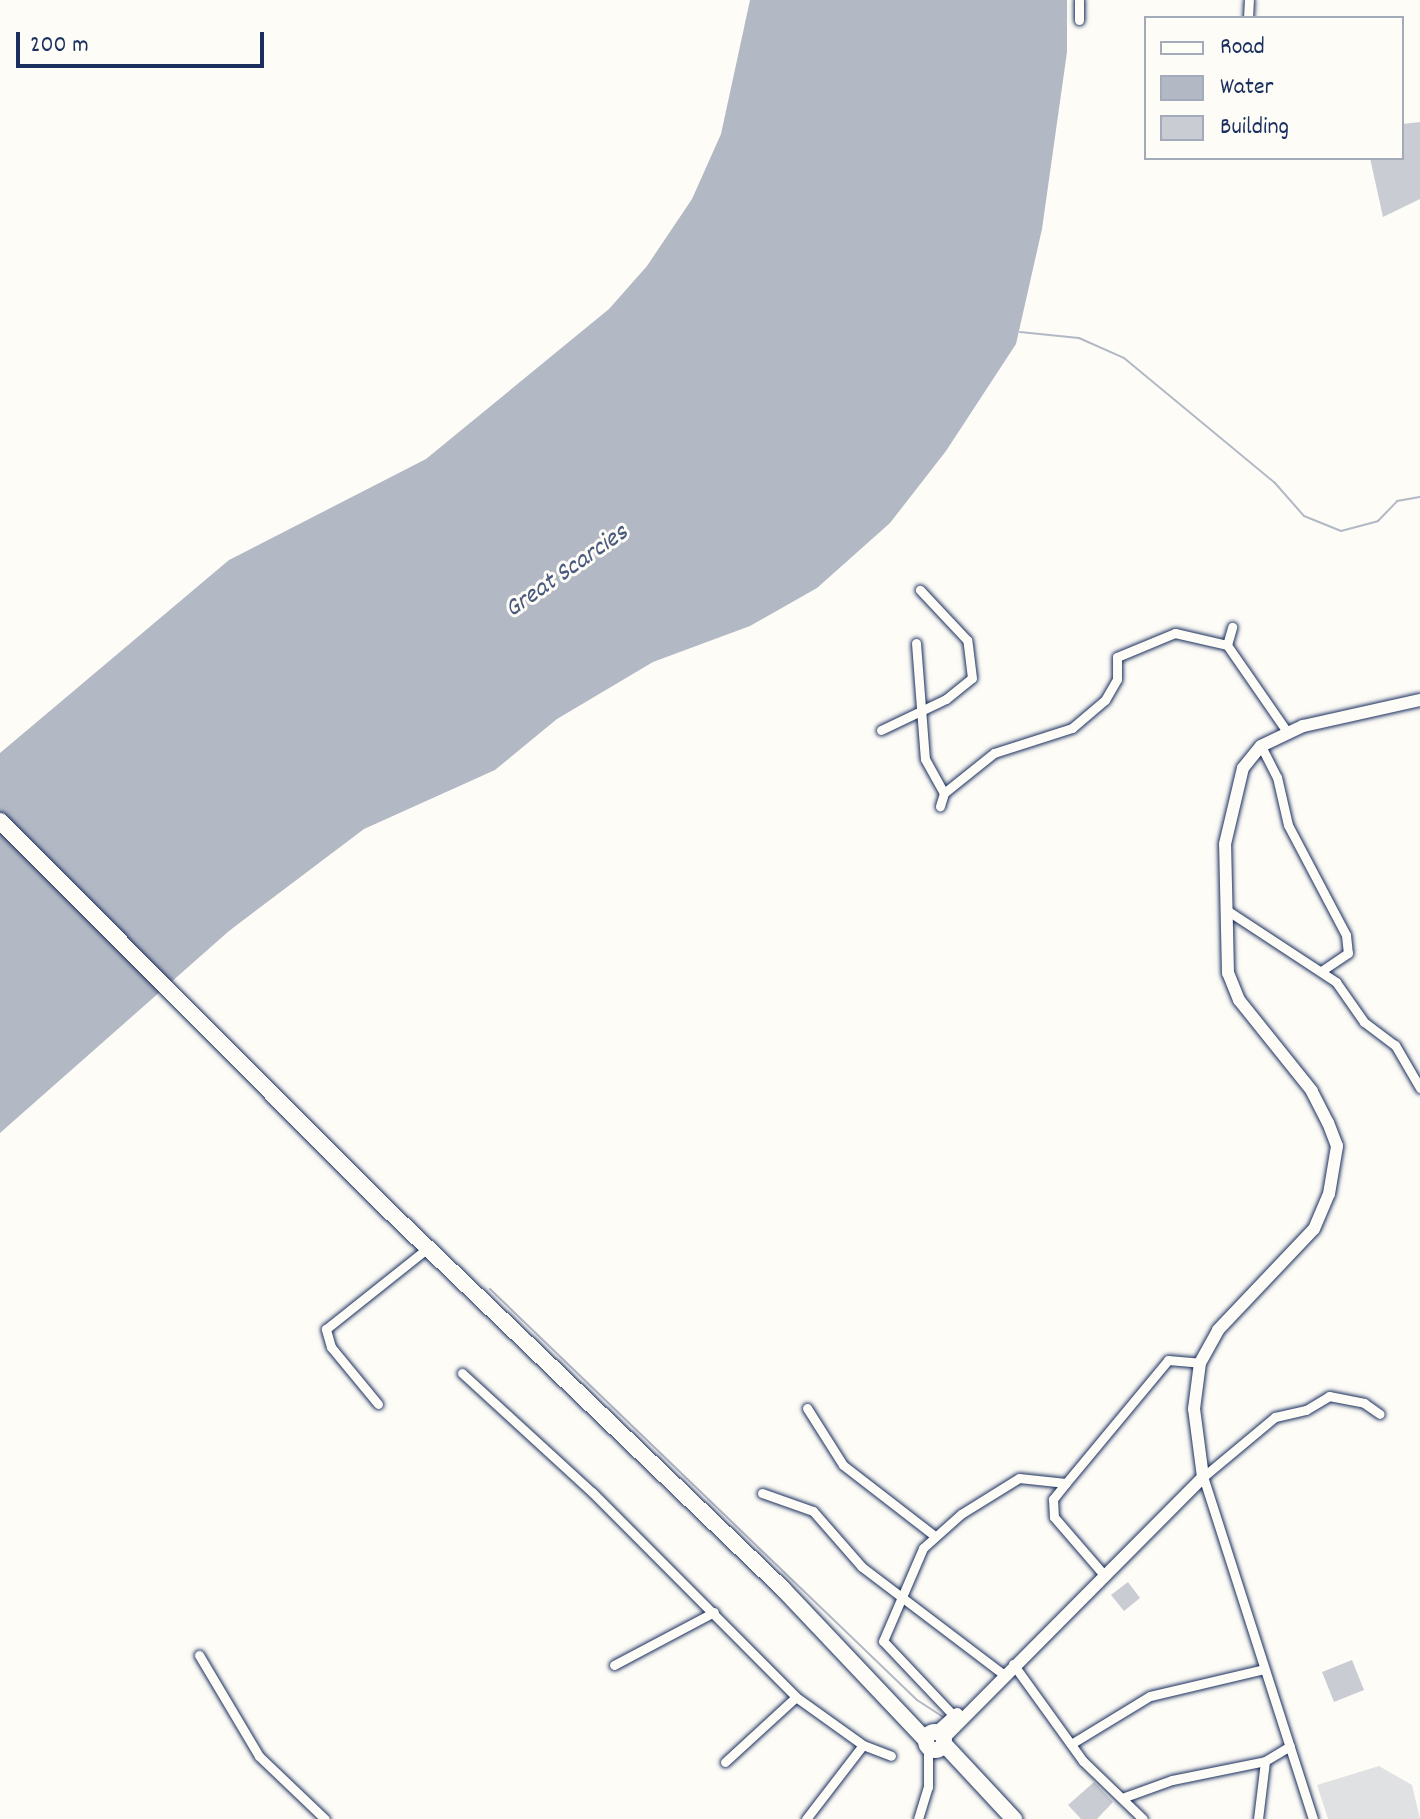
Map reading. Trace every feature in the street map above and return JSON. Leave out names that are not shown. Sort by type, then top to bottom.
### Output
[{"type":"highway","points":[[0,821],[428,1248],[1014,1819]]},
{"type":"main road","points":[[935,1741],[1203,1477],[1194,1409],[1200,1363],[1218,1330],[1314,1229],[1329,1194],[1337,1146],[1312,1091],[1239,1000],[1228,973],[1222,907],[1234,788],[1261,746],[1288,733],[1420,700]]},
{"type":"main road","points":[[935,1741],[954,1716],[967,1709]]},
{"type":"street","points":[[1079,0],[1079,20]]},
{"type":"street","points":[[881,730],[960,690],[974,667],[967,640],[920,590]]},
{"type":"street","points":[[1227,645],[1232,627]]},
{"type":"street","points":[[940,806],[944,793],[994,753],[1072,728],[1105,700],[1117,679],[1117,657],[1175,633],[1227,645],[1288,733]]},
{"type":"street","points":[[916,643],[924,707],[925,759],[944,793]]},
{"type":"street","points":[[1261,746],[1277,777],[1288,825],[1346,935],[1348,953],[1321,971]]},
{"type":"street","points":[[1222,907],[1321,971],[1364,1022],[1395,1045],[1420,1088]]},
{"type":"street","points":[[378,1404],[331,1347],[326,1329],[428,1248]]},
{"type":"street","points":[[1104,1575],[1054,1517],[1053,1499],[1168,1360],[1200,1363]]},
{"type":"street","points":[[462,1373],[714,1612],[796,1697],[863,1745],[891,1756]]},
{"type":"street","points":[[1313,1819],[1203,1477],[1275,1417],[1306,1410],[1329,1396],[1364,1403],[1380,1414]]},
{"type":"street","points":[[807,1408],[843,1465],[935,1536]]},
{"type":"street","points":[[954,1716],[883,1641],[908,1571],[935,1536],[1019,1478],[1066,1483]]},
{"type":"street","points":[[762,1493],[813,1511],[862,1567],[902,1592],[1008,1669],[1071,1744],[1143,1819]]},
{"type":"street","points":[[614,1665],[714,1612]]},
{"type":"street","points":[[199,1655],[259,1756],[325,1819]]},
{"type":"street","points":[[1071,1744],[1150,1696],[1264,1669]]},
{"type":"street","points":[[725,1762],[796,1697]]},
{"type":"street","points":[[918,1819],[928,1787],[935,1741]]},
{"type":"street","points":[[806,1819],[863,1745]]},
{"type":"street","points":[[1122,1798],[1172,1780],[1265,1761],[1290,1746]]},
{"type":"street","points":[[1258,1819],[1265,1761]]},
{"type":"shaded area","points":[[1379,1766],[1412,1785],[1420,1819],[1328,1819],[1317,1785]]},
{"type":"water","name":"Great Scarcies","points":[[750,0],[1067,0],[1067,52],[1042,229],[1016,344],[946,451],[890,523],[817,588],[750,626],[653,662],[557,719],[495,770],[364,829],[229,931],[0,1133],[0,753],[229,560],[426,459],[609,309],[647,266],[692,199],[721,134]]},
{"type":"building","points":[[1420,122],[1420,199],[1383,217],[1370,160],[1404,160],[1404,124]]},
{"type":"building","points":[[1128,1582],[1140,1598],[1124,1611],[1111,1595]]},
{"type":"building","points":[[1352,1660],[1364,1690],[1334,1702],[1322,1672]]},
{"type":"building","points":[[1094,1782],[1113,1802],[1097,1819],[1081,1819],[1068,1805]]},
{"type":"waterway","points":[[1020,332],[1079,338],[1124,358],[1275,483],[1304,516],[1341,531],[1378,521],[1397,501],[1420,497]]},
{"type":"waterway","points":[[490,1289],[917,1700],[945,1718]]}]
